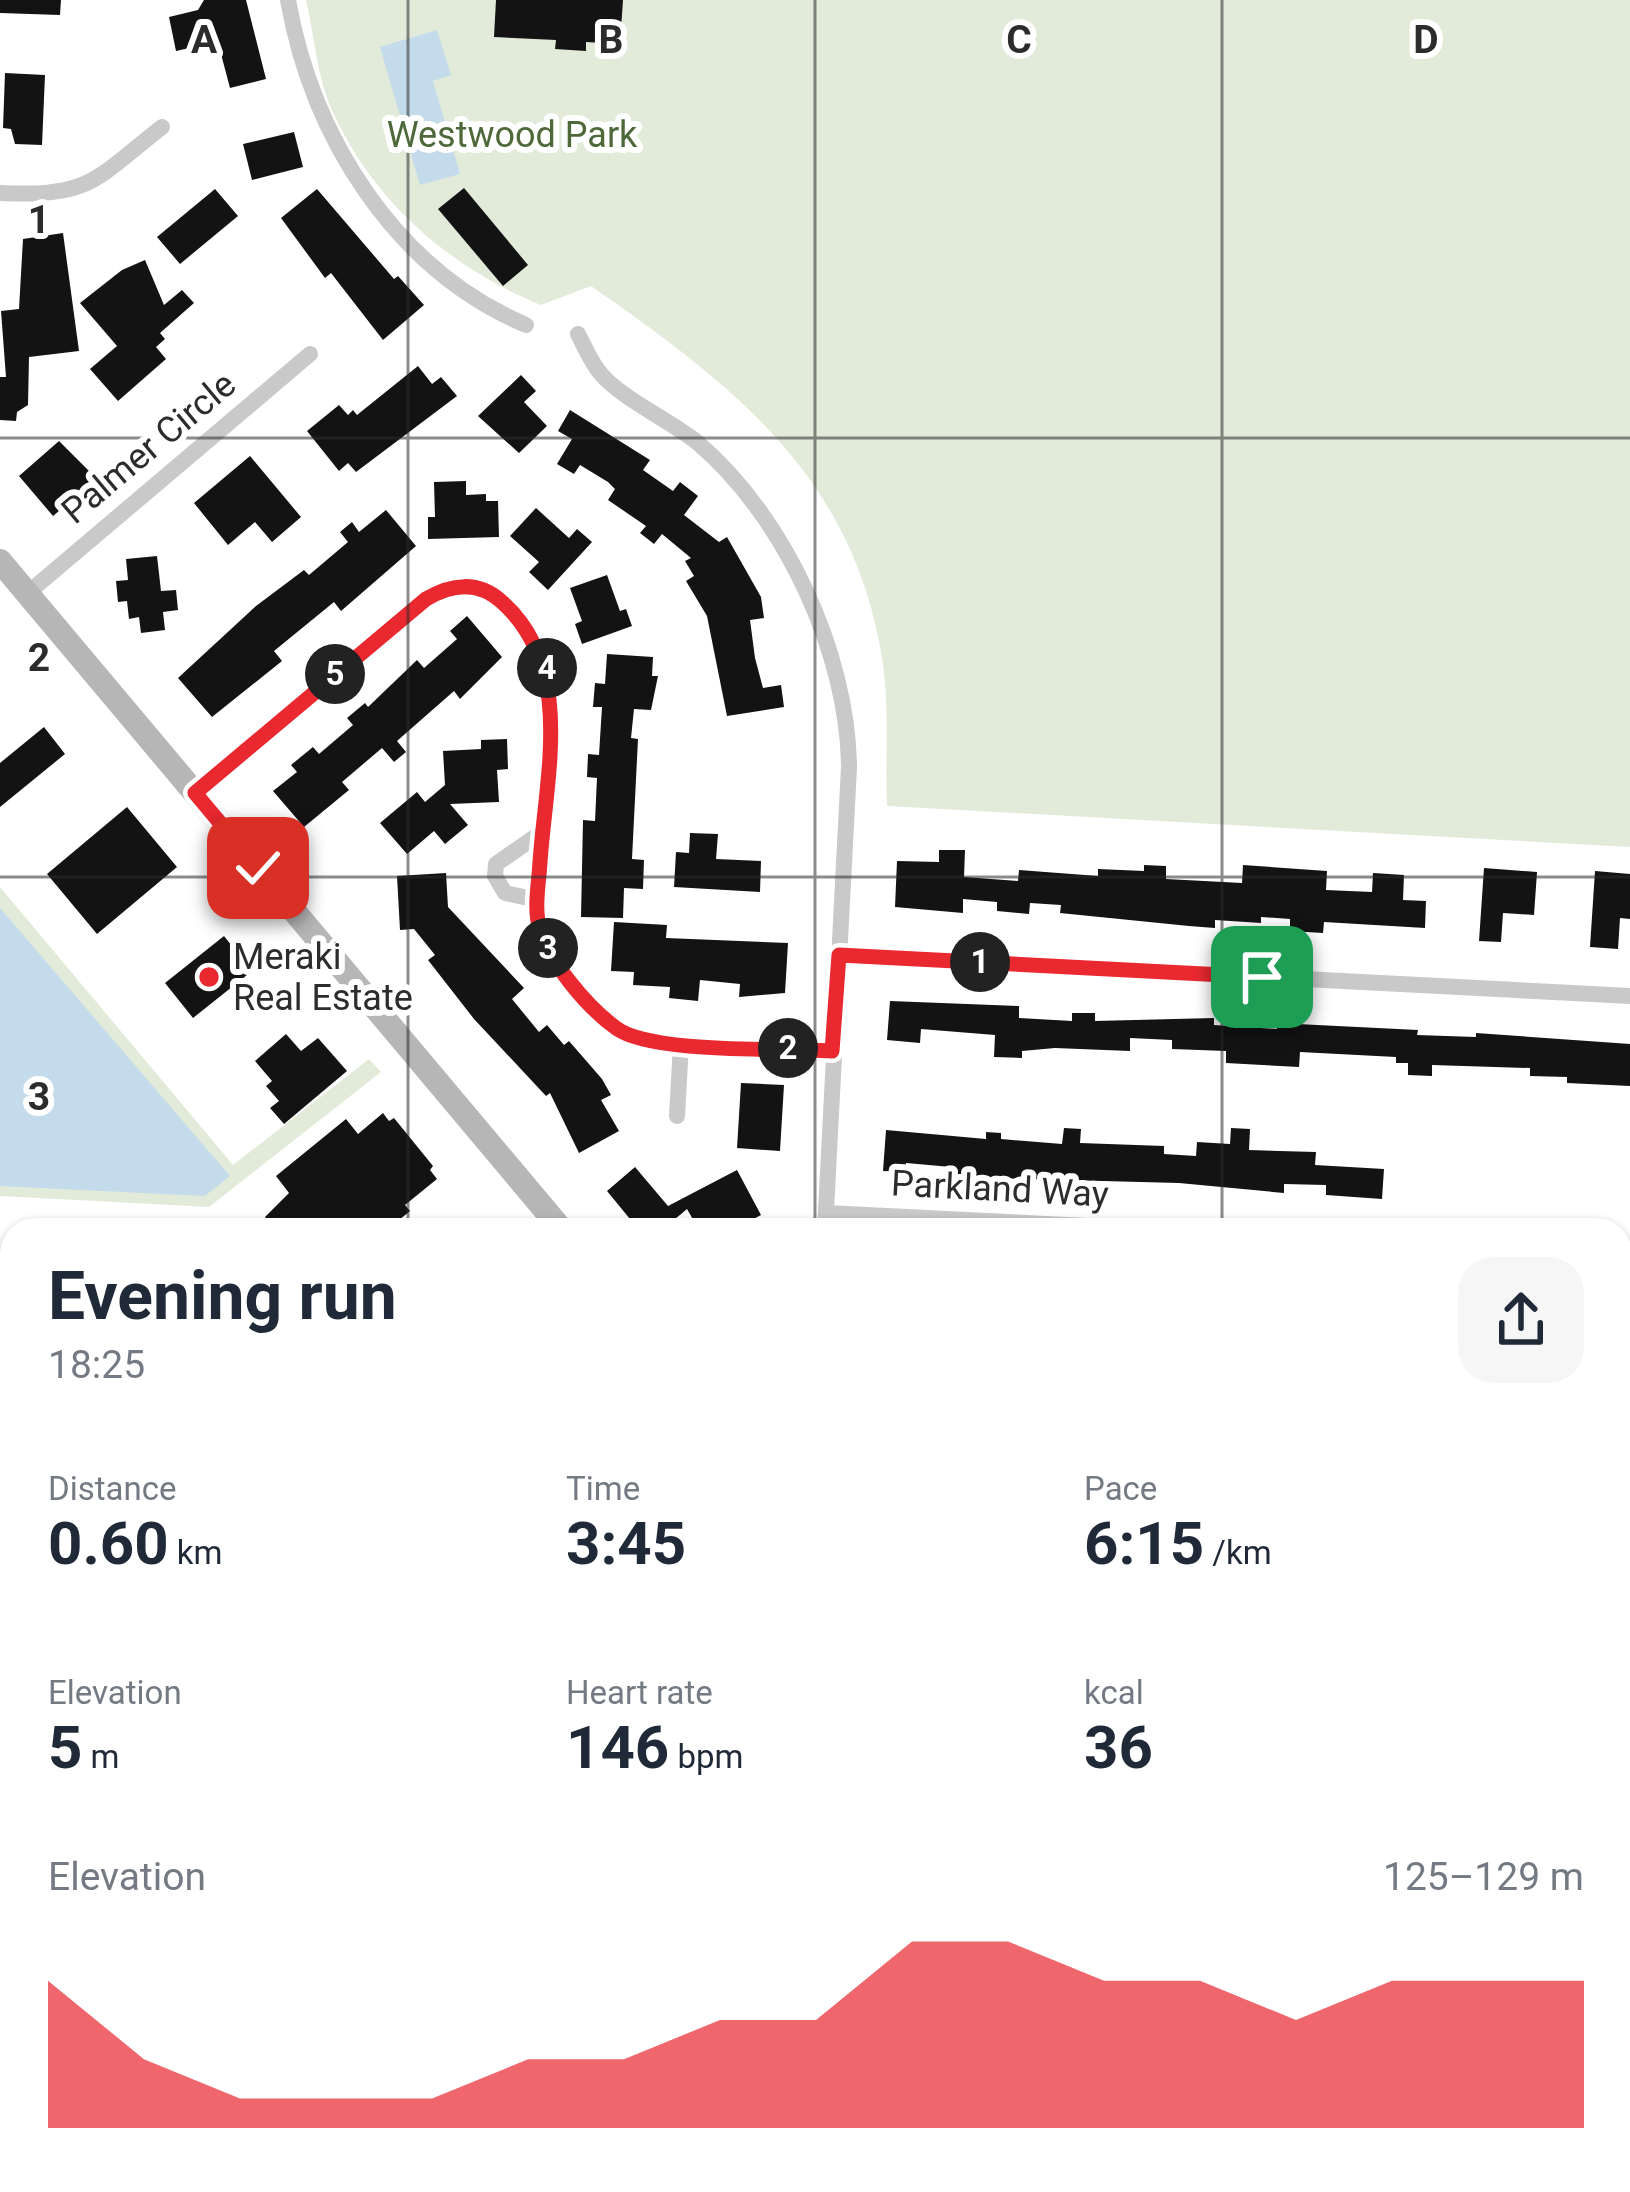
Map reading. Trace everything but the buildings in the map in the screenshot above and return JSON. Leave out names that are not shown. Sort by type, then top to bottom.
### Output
[{"type":"main road","points":[[0,561],[552,1218]]},
{"type":"street","points":[[288,0],[342,156],[388,219],[448,278],[526,325]]},
{"type":"street","points":[[0,193],[61,195],[86,188],[162,127]]},
{"type":"street","points":[[578,334],[602,376],[675,425],[719,464],[781,549],[814,616],[836,676],[849,734],[826,1218]]},
{"type":"street","name":"Palmer Circle","points":[[29,592],[310,354]]},
{"type":"street","points":[[195,793],[426,599],[451,586],[475,587],[506,606],[546,666],[550,697],[538,923],[549,950],[603,1017],[641,1042],[832,1051]]},
{"type":"street","points":[[538,900],[505,893],[498,885],[496,864],[542,832]]},
{"type":"street","points":[[839,955],[1630,996]]},
{"type":"street","points":[[677,1116],[681,1044]]},
{"type":"green space","name":"Westwood Park","points":[[306,0],[1630,0],[1630,847],[887,806],[882,658],[867,594],[844,537],[815,486],[738,399],[591,286],[541,305],[476,272],[417,228],[368,173],[331,108]]},
{"type":"green space","points":[[0,887],[233,1165],[369,1059],[381,1072],[209,1207],[0,1196]]},
{"type":"water","points":[[437,30],[451,75],[433,81],[460,174],[420,185],[380,47]]},
{"type":"water","points":[[0,908],[230,1176],[205,1196],[0,1186]]},
{"type":"place","name":"Meraki Real Estate","points":[[209,977]]},
{"type":"route","points":[[258,868],[195,793],[426,599],[451,586],[475,587],[497,597],[530,635],[550,682],[538,900],[543,938],[603,1017],[641,1042],[832,1051],[839,955],[1262,977]]}]
